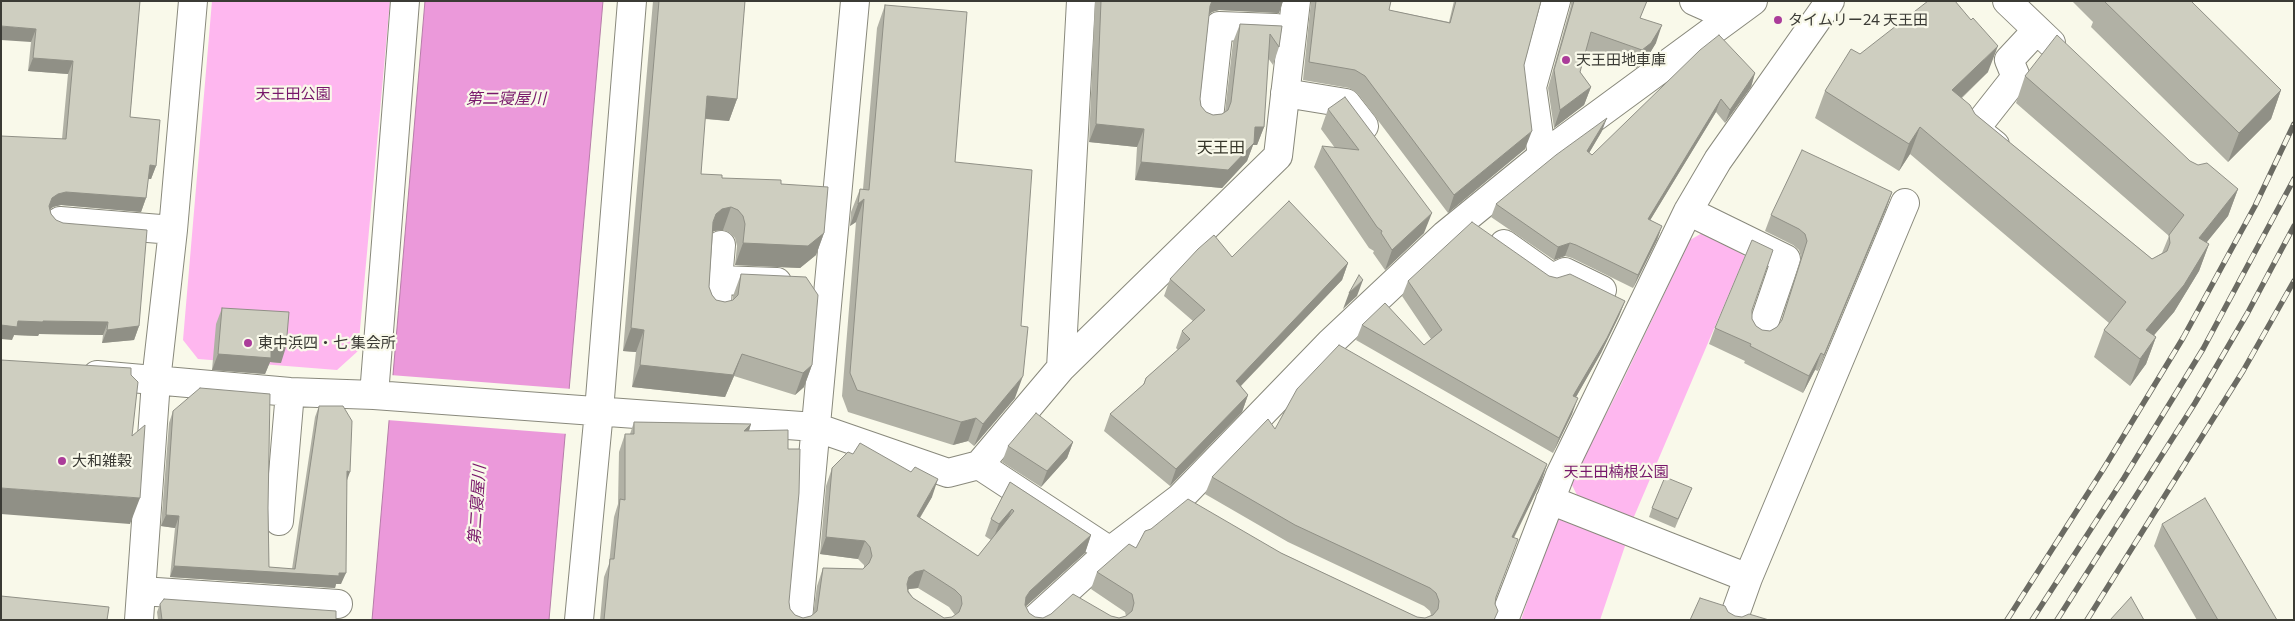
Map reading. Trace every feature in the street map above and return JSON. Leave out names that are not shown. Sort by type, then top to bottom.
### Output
[{"type":"street","points":[[139,620],[156,381],[173,230],[193,1]]},
{"type":"street","points":[[377,396],[404,1]]},
{"type":"street","points":[[579,620],[599,411],[632,1]]},
{"type":"street","points":[[798,620],[815,427],[812,284],[855,1]]},
{"type":"street","points":[[1061,368],[1081,1]]},
{"type":"street","points":[[69,372],[290,392],[377,396],[815,427],[948,473],[979,465],[1061,368],[1278,156],[1296,1]]},
{"type":"street","points":[[1542,156],[1532,87],[1556,1]]},
{"type":"street","points":[[1694,1],[1730,17]]},
{"type":"street","points":[[1034,620],[1110,551],[1180,498],[1330,343],[1455,226],[1542,156],[1752,1]]},
{"type":"street","points":[[1504,620],[1560,475],[1688,211],[1718,160],[1830,1]]},
{"type":"street","points":[[2007,1],[2072,63]]},
{"type":"street","points":[[1209,118],[1219,26],[1293,28]]},
{"type":"street","points":[[2014,160],[1975,129],[2016,78],[2009,60],[2037,30]]},
{"type":"street","points":[[1285,93],[1346,102],[1381,149]]},
{"type":"street","points":[[1733,620],[1748,578],[1905,202]]},
{"type":"street","points":[[1428,211],[1552,278],[1565,272],[1640,309]]},
{"type":"street","points":[[1688,211],[1786,259],[1761,332]]},
{"type":"street","points":[[60,221],[173,230]]},
{"type":"street","points":[[717,309],[721,245]]},
{"type":"street","points":[[718,280],[812,284]]},
{"type":"street","points":[[1330,343],[1356,358]]},
{"type":"street","points":[[279,521],[290,392]]},
{"type":"street","points":[[1534,461],[1560,475]]},
{"type":"street","points":[[979,465],[1110,551]]},
{"type":"street","points":[[1180,498],[1205,513]]},
{"type":"street","points":[[1550,500],[1748,578]]},
{"type":"street","points":[[802,568],[831,571]]},
{"type":"street","points":[[141,591],[338,604]]},
{"type":"street","points":[[1065,592],[1088,606]]},
{"type":"green space","name":"天王田公園","points":[[212,1],[390,1],[358,351],[337,370],[198,359],[183,340]]},
{"type":"green space","name":"天王田楠根公園","points":[[1704,232],[1745,256],[1633,519],[1577,495],[1571,483],[1618,391],[1690,240]]},
{"type":"green space","name":"天王田楠根公園","points":[[1567,516],[1627,540],[1600,620],[1521,620],[1555,521]]},
{"type":"water","name":"第二寝屋川","points":[[425,1],[603,1],[549,620],[372,620]]},
{"type":"pier","points":[[390,375],[572,389],[568,434],[387,420]]},
{"type":"building","points":[[1,1],[140,1],[130,117],[160,120],[156,166],[150,165],[146,198],[66,192],[52,198],[49,206],[51,214],[56,220],[63,223],[147,230],[139,326],[107,330],[108,322],[43,321],[18,321],[17,327],[1,325],[1,136],[66,139],[73,61],[33,58],[36,29],[1,26]]},
{"type":"building","points":[[659,1],[745,1],[737,99],[707,96],[701,174],[722,175],[722,178],[781,180],[781,184],[828,187],[824,233],[808,246],[743,243],[745,224],[743,216],[738,210],[731,207],[722,209],[716,214],[713,222],[709,287],[716,300],[725,302],[733,300],[738,295],[741,274],[806,277],[818,295],[812,365],[803,373],[742,354],[733,375],[640,365],[644,330],[631,328]]},
{"type":"building","points":[[1101,1],[1212,1],[1200,99],[1201,106],[1206,112],[1213,115],[1222,114],[1228,110],[1231,102],[1240,24],[1282,26],[1279,47],[1270,34],[1264,127],[1255,127],[1254,143],[1228,170],[1141,162],[1144,129],[1096,124]]},
{"type":"building","points":[[1316,1],[1391,1],[1389,10],[1450,23],[1456,1],[1541,1],[1524,65],[1532,131],[1454,195],[1365,76],[1355,70],[1309,62]]},
{"type":"building","points":[[1574,1],[1647,1],[1640,18],[1662,25],[1651,43],[1642,50],[1591,32],[1580,72],[1591,87],[1560,110],[1554,70]]},
{"type":"building","points":[[1928,1],[1955,1],[1971,20],[1973,18],[1998,46],[1952,90],[1970,105],[1975,114],[2152,259],[2167,251],[2170,243],[2169,235],[2184,215],[2025,76],[2057,35],[2190,161],[2198,165],[2207,163],[2238,189],[2199,238],[2209,244],[2184,285],[2146,330],[2156,337],[2140,359],[2104,330],[2126,302],[1920,127],[1909,144],[1825,91],[1851,49],[1860,54]]},
{"type":"building","points":[[2104,1],[2191,1],[2281,90],[2239,133]]},
{"type":"building","points":[[885,5],[967,12],[955,162],[1032,170],[1021,326],[1028,327],[1023,376],[983,424],[976,418],[961,422],[857,390],[850,373],[864,199],[858,204],[860,189],[869,190]]},
{"type":"building","points":[[1719,35],[1755,73],[1730,110],[1721,99],[1648,219],[1662,226],[1638,275],[1576,245],[1570,243],[1558,247],[1496,204],[1556,155],[1607,118],[1587,151],[1592,155],[1700,50]]},
{"type":"building","points":[[1345,97],[1432,213],[1392,250],[1381,233],[1382,231],[1377,227],[1322,146],[1359,150],[1328,109]]},
{"type":"building","points":[[1802,150],[1892,192],[1824,355],[1821,353],[1809,376],[1750,346],[1751,344],[1715,328],[1752,240],[1773,250],[1752,310],[1752,319],[1756,326],[1762,330],[1770,331],[1777,327],[1782,320],[1807,241],[1805,234],[1799,229],[1771,215]]},
{"type":"building","points":[[1289,201],[1348,263],[1236,381],[1248,395],[1176,469],[1110,414],[1144,384],[1146,378],[1190,339],[1182,331],[1205,310],[1170,279],[1214,235],[1232,257]]},
{"type":"building","points":[[1472,222],[1549,276],[1557,278],[1570,274],[1625,301],[1607,338],[1573,396],[1578,398],[1559,438],[1362,325],[1385,303],[1424,345],[1442,330],[1408,281]]},
{"type":"building","points":[[1359,275],[1363,280],[1349,293]]},
{"type":"building","name":"東中浜四・七 集会所","points":[[222,308],[289,312],[286,347],[271,346],[271,358],[218,354]]},
{"type":"building","points":[[1339,345],[1547,464],[1512,537],[1518,539],[1496,597],[1495,604],[1498,611],[1494,620],[604,620],[610,559],[614,559],[620,499],[625,500],[625,434],[634,434],[634,422],[751,424],[744,431],[788,430],[788,449],[800,449],[799,493],[789,602],[790,609],[795,615],[803,618],[811,616],[817,611],[823,568],[863,569],[869,563],[872,556],[870,547],[865,541],[826,537],[832,468],[848,452],[853,454],[860,443],[911,472],[915,467],[938,479],[917,516],[978,556],[1014,511],[1012,509],[999,524],[991,519],[1010,482],[1091,535],[1030,591],[1026,597],[1025,605],[1029,613],[1035,617],[1043,618],[1051,614],[1073,594],[1111,616],[1119,618],[1126,616],[1132,611],[1134,603],[1132,594],[1097,572],[1129,544],[1136,548],[1145,531],[1151,529],[1188,499],[1281,553],[1417,617],[1425,618],[1433,615],[1438,609],[1439,601],[1436,593],[1430,588],[1295,525],[1212,477],[1268,419],[1275,429],[1297,389]],"holes":[[[924,570],[961,596],[962,604],[959,612],[952,617],[944,618],[913,598],[908,592],[907,584],[909,577],[915,572]]]},
{"type":"building","name":"大和雑穀","points":[[1,360],[131,368],[131,375],[138,382],[132,436],[145,425],[140,498],[1,488]]},
{"type":"building","points":[[200,388],[270,394],[269,567],[295,569],[319,406],[343,406],[352,421],[350,472],[347,471],[346,573],[339,573],[339,576],[174,566],[179,516],[166,515],[173,411]]},
{"type":"building","points":[[1036,413],[1073,442],[1047,471],[1008,446]]},
{"type":"building","points":[[1665,477],[1692,488],[1678,519],[1652,508]]},
{"type":"building","points":[[2205,498],[2277,620],[2218,620],[2162,524]]},
{"type":"building","points":[[1,596],[109,607],[107,620],[1,620]]},
{"type":"building","points":[[2131,597],[2144,620],[2110,620]]},
{"type":"building","points":[[1700,598],[1725,606],[1728,612],[1735,616],[1742,617],[1749,614],[1769,620],[1690,620]]},
{"type":"building","points":[[164,599],[336,611],[336,620],[162,620],[160,604]]},
{"type":"railway","points":[[2007,620],[2104,468],[2183,338],[2255,206],[2294,124]]},
{"type":"railway","points":[[2032,620],[2124,478],[2203,349],[2294,179]]},
{"type":"railway","points":[[2057,620],[2195,403],[2247,314],[2294,226]]},
{"type":"railway","points":[[2087,620],[2243,371],[2294,281]]},
{"type":"place","name":"タイムリー24 天王田","points":[[1778,20]]},
{"type":"place","name":"天王田地車庫","points":[[1566,60]]},
{"type":"place","name":"東中浜四・七 集会所","points":[[248,343]]},
{"type":"place","name":"大和雑穀","points":[[62,461]]},
{"type":"district","name":"天王田","points":[[1221,148]]}]
